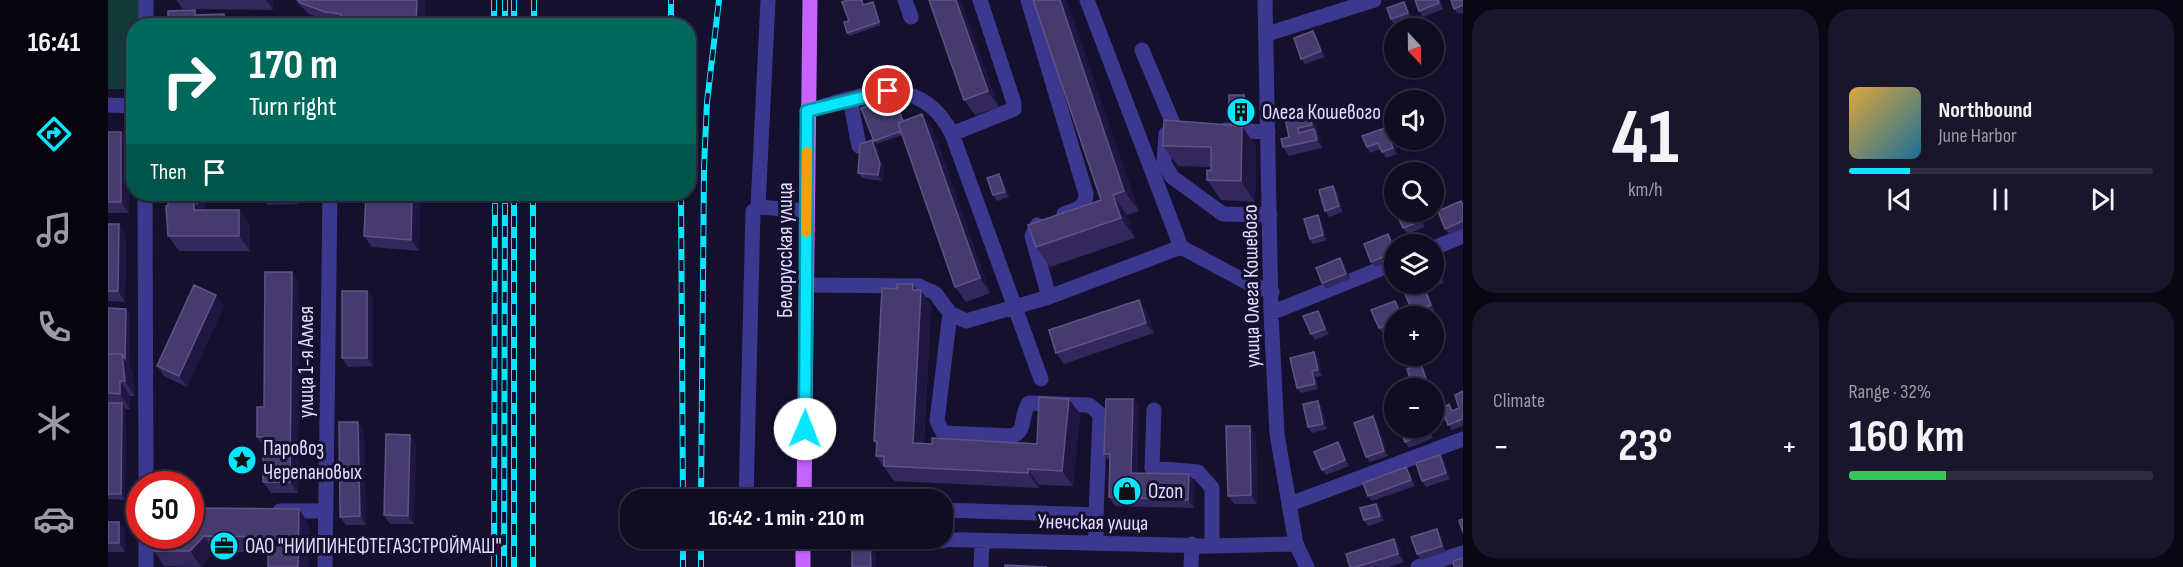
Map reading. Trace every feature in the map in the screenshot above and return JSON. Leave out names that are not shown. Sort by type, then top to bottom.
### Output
[{"type":"main road","name":"Белорусская улица","points":[[804,489],[810,0]]},
{"type":"main road","points":[[802,567],[803,549]]},
{"type":"street","points":[[146,0],[146,18]]},
{"type":"street","points":[[746,489],[753,212],[758,207],[768,0]]},
{"type":"street","points":[[906,0],[911,17]]},
{"type":"street","points":[[952,134],[1014,109],[980,0]]},
{"type":"street","points":[[1028,0],[1086,195],[1086,201],[1081,207],[1039,222],[1034,229],[1032,236],[1049,297]]},
{"type":"street","points":[[1087,0],[1181,247],[1248,283],[1272,292]]},
{"type":"street","name":"улица Олега Кошевого","points":[[1265,0],[1271,313],[1277,434],[1296,544],[1307,567]]},
{"type":"street","points":[[1267,34],[1374,0]]},
{"type":"street","points":[[1142,50],[1181,128],[1166,134],[1163,149],[1164,163],[1172,177],[1223,214],[1270,215]]},
{"type":"street","points":[[807,111],[888,91],[912,95],[942,114],[952,134],[1041,379]]},
{"type":"street","points":[[850,99],[859,146]]},
{"type":"street","points":[[108,105],[126,106]]},
{"type":"street","points":[[1210,130],[1268,132]]},
{"type":"street","points":[[146,201],[146,471]]},
{"type":"street","name":"улица 1-я Аллея","points":[[325,567],[330,201]]},
{"type":"street","points":[[758,207],[806,211]]},
{"type":"street","points":[[1444,244],[1463,236]]},
{"type":"street","points":[[806,285],[919,286],[934,293],[950,313],[966,321],[1049,297],[1181,247]]},
{"type":"street","points":[[1271,313],[1384,267]]},
{"type":"street","points":[[950,313],[938,421],[943,433],[1018,435],[1022,428],[1024,409],[1029,403],[1089,405],[1100,414],[1096,542]]},
{"type":"street","points":[[1154,410],[1152,468],[1198,472],[1212,488],[1212,546]]},
{"type":"street","points":[[1290,504],[1463,439]]},
{"type":"street","points":[[953,510],[1096,515]]},
{"type":"street","points":[[270,511],[326,512]]},
{"type":"street","name":"Унечская улица","points":[[953,541],[1212,546],[1296,544]]},
{"type":"street","points":[[981,567],[982,541]]},
{"type":"street","points":[[1191,567],[1192,544]]},
{"type":"street","points":[[146,549],[146,567]]},
{"type":"street","points":[[1418,567],[1463,553]]},
{"type":"green space","points":[[108,0],[141,0],[141,18],[126,18],[126,89],[108,89]]},
{"type":"building","points":[[298,0],[417,0],[416,18],[341,18],[341,14],[325,12]]},
{"type":"building","points":[[862,0],[863,5],[873,2],[879,22],[847,33],[844,22],[849,21],[842,2]]},
{"type":"building","points":[[929,0],[956,0],[988,91],[964,100]]},
{"type":"building","points":[[1033,0],[1060,0],[1124,191],[1113,195],[1121,218],[1036,247],[1028,225],[1101,200]]},
{"type":"building","points":[[1415,0],[1438,0],[1439,3],[1419,11]]},
{"type":"building","points":[[1451,0],[1463,0],[1463,5],[1454,9]]},
{"type":"building","points":[[1404,2],[1408,13],[1391,18],[1387,8]]},
{"type":"building","points":[[195,10],[195,15],[224,14],[224,18],[168,18],[168,11]]},
{"type":"building","points":[[1313,31],[1321,51],[1301,59],[1294,38]]},
{"type":"building","points":[[1229,95],[1244,95],[1245,117],[1229,117]]},
{"type":"building","points":[[894,96],[903,121],[898,123],[901,131],[874,141],[861,108]]},
{"type":"building","points":[[1309,108],[1312,125],[1298,128],[1299,133],[1314,129],[1317,140],[1283,147],[1281,139],[1289,137],[1284,114]]},
{"type":"building","points":[[922,114],[980,278],[955,287],[898,123]]},
{"type":"building","points":[[1164,120],[1242,126],[1241,181],[1207,180],[1207,170],[1211,171],[1211,147],[1163,146]]},
{"type":"building","points":[[1384,128],[1384,150],[1388,150],[1382,152],[1378,143],[1367,147],[1362,136]]},
{"type":"building","points":[[108,132],[121,132],[121,202],[108,202]]},
{"type":"building","points":[[872,140],[880,164],[878,175],[858,173],[860,144]]},
{"type":"building","points":[[999,174],[1005,192],[993,195],[987,178]]},
{"type":"building","points":[[1333,186],[1339,206],[1325,211],[1319,190]]},
{"type":"building","points":[[168,201],[194,201],[194,210],[239,210],[239,236],[168,236],[166,206],[168,206]]},
{"type":"building","points":[[366,201],[412,201],[411,240],[364,236]]},
{"type":"building","points":[[1461,201],[1463,221],[1445,229],[1442,222],[1444,208]]},
{"type":"building","points":[[1318,215],[1323,235],[1310,239],[1304,219]]},
{"type":"building","points":[[1400,222],[1418,222],[1403,228]]},
{"type":"building","points":[[108,224],[119,224],[118,291],[108,291]]},
{"type":"building","points":[[1384,236],[1384,257],[1371,262],[1364,244]]},
{"type":"building","points":[[1340,258],[1346,274],[1322,283],[1316,268]]},
{"type":"building","points":[[265,272],[292,272],[290,482],[263,482],[263,437],[257,437],[257,407],[264,407]]},
{"type":"building","points":[[897,284],[913,284],[913,290],[921,290],[913,443],[932,444],[932,438],[1037,444],[1039,397],[1069,399],[1062,471],[1028,469],[1028,473],[884,466],[884,456],[876,456],[877,441],[874,441],[882,288],[897,289]]},
{"type":"building","points":[[194,285],[216,295],[179,376],[157,366]]},
{"type":"building","points":[[342,291],[367,291],[367,358],[342,358]]},
{"type":"building","points":[[1405,294],[1427,294],[1431,305],[1428,306],[1410,306]]},
{"type":"building","points":[[1139,300],[1146,323],[1056,353],[1049,330]]},
{"type":"building","points":[[1395,301],[1397,306],[1384,306],[1384,326],[1379,328],[1371,310]]},
{"type":"building","points":[[108,308],[126,309],[125,359],[122,354],[108,354]]},
{"type":"building","points":[[1318,311],[1325,329],[1311,334],[1303,316]]},
{"type":"building","points":[[1314,352],[1318,370],[1312,371],[1315,384],[1297,388],[1290,358]]},
{"type":"building","points":[[108,354],[122,354],[125,381],[120,381],[120,394],[108,393]]},
{"type":"building","points":[[1422,366],[1426,378],[1410,378],[1407,369]]},
{"type":"building","points":[[1463,391],[1463,419],[1448,425],[1444,407],[1449,404],[1452,411],[1459,408],[1455,395]]},
{"type":"building","points":[[1106,399],[1133,399],[1131,473],[1189,474],[1188,500],[1109,497],[1110,454],[1104,454]]},
{"type":"building","points":[[1318,401],[1323,424],[1308,427],[1303,404]]},
{"type":"building","points":[[108,403],[122,403],[121,494],[108,494]]},
{"type":"building","points":[[1373,416],[1384,451],[1366,457],[1354,423]]},
{"type":"building","points":[[339,422],[358,422],[360,516],[340,517]]},
{"type":"building","points":[[1226,426],[1250,426],[1251,495],[1228,496]]},
{"type":"building","points":[[386,434],[410,435],[408,516],[384,515]]},
{"type":"building","points":[[1403,438],[1415,438],[1405,442]]},
{"type":"building","points":[[1338,442],[1345,460],[1322,470],[1314,452]]},
{"type":"building","points":[[1440,455],[1446,473],[1422,481],[1416,463]]},
{"type":"building","points":[[1406,467],[1411,480],[1368,496],[1363,483]]},
{"type":"building","points":[[1376,504],[1380,516],[1364,520],[1360,508]]},
{"type":"building","points":[[204,508],[299,509],[298,567],[268,567],[268,537],[204,536]]},
{"type":"building","points":[[1463,519],[1463,533],[1459,520]]},
{"type":"building","points":[[108,522],[119,522],[119,543],[108,543]]},
{"type":"building","points":[[1437,529],[1442,546],[1417,554],[1411,537]]},
{"type":"building","points":[[1394,539],[1398,554],[1350,567],[1346,554]]},
{"type":"building","points":[[154,549],[192,549],[190,551],[154,551]]},
{"type":"building","points":[[852,549],[870,549],[871,567],[852,567]]},
{"type":"building","points":[[1463,558],[1463,567],[1454,567],[1453,561]]},
{"type":"building","points":[[1005,565],[1047,567],[1005,567]]},
{"type":"railway","points":[[494,0],[494,18]]},
{"type":"railway","points":[[505,0],[505,18]]},
{"type":"railway","points":[[514,0],[514,18]]},
{"type":"railway","points":[[534,0],[534,18]]},
{"type":"railway","points":[[671,0],[671,18]]},
{"type":"railway","points":[[701,489],[704,167],[707,102],[719,0]]},
{"type":"railway","points":[[494,567],[495,201]]},
{"type":"railway","points":[[504,567],[505,201]]},
{"type":"railway","points":[[514,201],[514,567]]},
{"type":"railway","points":[[533,201],[533,567]]},
{"type":"railway","points":[[681,201],[683,489]]},
{"type":"railway","points":[[683,549],[683,567]]},
{"type":"railway","points":[[701,549],[701,567]]},
{"type":"slow traffic","points":[[806,232],[807,152]]},
{"type":"place","name":"Олега Кошевого","points":[[1241,112]]},
{"type":"place","name":"Паровоз Черепановых","points":[[242,460]]},
{"type":"place","name":"Ozon","points":[[1127,491]]},
{"type":"place","name":"ОАО \"НИИПИНЕФТЕГАЗСТРОЙМАШ\"","points":[[224,546]]},
{"type":"route","points":[[805,429],[807,111],[888,91]]}]
